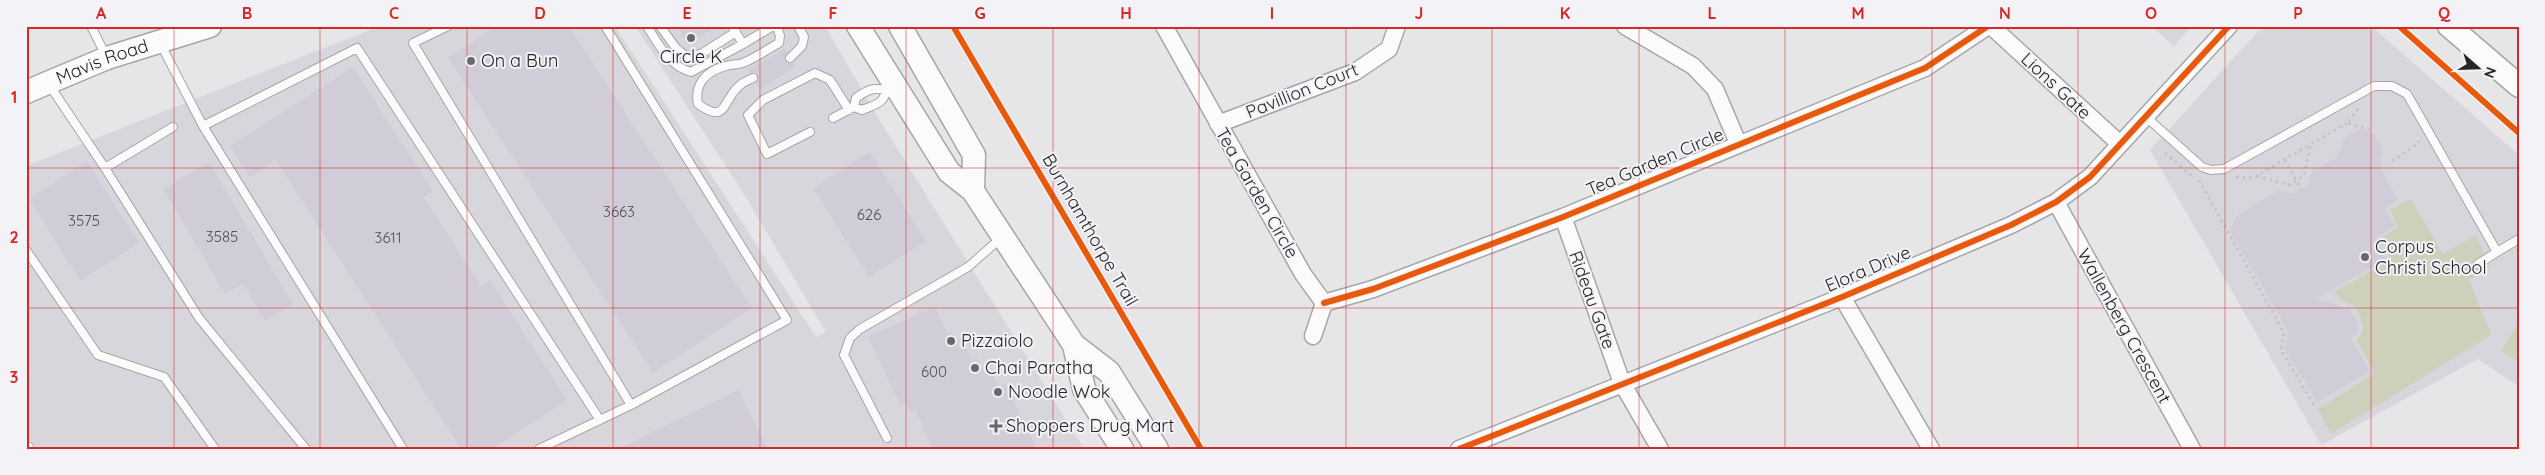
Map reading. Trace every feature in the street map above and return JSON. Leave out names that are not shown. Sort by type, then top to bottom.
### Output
[{"type":"main road","name":"Mavis Road","points":[[26,92],[107,58],[210,26]]},
{"type":"main road","points":[[858,26],[890,88],[949,172],[973,191],[1074,345],[1109,372],[1157,449]]},
{"type":"main road","points":[[900,26],[974,155],[973,191]]},
{"type":"main road","points":[[2449,26],[2519,86]]},
{"type":"main road","points":[[1074,345],[1084,389],[1122,449]]},
{"type":"street","name":"Tea Garden Circle","points":[[1164,26],[1303,274],[1324,303],[1373,289],[1563,217],[1738,143],[1925,68],[1990,26]]},
{"type":"street","name":"Pavillion Court","points":[[1218,124],[1355,72],[1389,49],[1397,26]]},
{"type":"street","points":[[1625,26],[1693,66],[1715,89],[1738,143]]},
{"type":"street","name":"Lions Gate","points":[[1990,26],[2120,144]]},
{"type":"street","name":"Elora Drive","points":[[1459,449],[1842,297],[2011,225],[2056,202],[2090,177],[2229,26]]},
{"type":"street","name":"Wallenberg Crescent","points":[[2056,202],[2192,449]]},
{"type":"street","name":"Rideau Gate","points":[[1563,217],[1622,383],[1660,449]]},
{"type":"street","points":[[1842,297],[1931,449]]},
{"type":"street","points":[[1313,336],[1324,303]]},
{"type":"lane","points":[[91,26],[107,58]]},
{"type":"lane","points":[[448,26],[414,43],[631,405]]},
{"type":"lane","points":[[539,449],[631,405],[787,320],[605,26]]},
{"type":"lane","points":[[647,26],[667,58],[680,69],[691,72],[773,26]]},
{"type":"lane","points":[[660,26],[676,48],[687,56],[701,54],[734,29],[743,44]]},
{"type":"lane","points":[[753,78],[740,84],[723,109],[716,113],[710,113],[698,104],[697,86],[702,81],[725,66],[744,63],[779,43],[780,36],[777,26]]},
{"type":"lane","points":[[790,58],[802,46],[804,37],[798,26]]},
{"type":"lane","points":[[159,42],[203,126],[403,449]]},
{"type":"lane","points":[[203,126],[357,48],[600,420]]},
{"type":"lane","points":[[810,132],[767,154],[748,115],[763,100],[815,73],[830,80],[852,108]]},
{"type":"lane","points":[[47,82],[105,168],[199,318],[306,449]]},
{"type":"lane","points":[[2145,116],[2202,167],[2211,170],[2224,169],[2374,86],[2392,86],[2407,94],[2498,252]]},
{"type":"lane","points":[[852,108],[856,98],[865,92],[874,88],[890,88]]},
{"type":"lane","points":[[833,118],[852,108],[862,110],[881,101],[890,88]]},
{"type":"lane","points":[[105,168],[173,127]]},
{"type":"lane","points":[[886,438],[844,355],[850,338],[860,329],[968,267],[1003,237]]},
{"type":"lane","points":[[2478,264],[2519,239]]},
{"type":"lane","points":[[26,250],[98,355],[164,377],[215,449]]},
{"type":"path","points":[[2362,102],[2347,123],[2371,130]]},
{"type":"path","points":[[2392,161],[2416,145],[2420,139],[2419,134]]},
{"type":"path","points":[[2257,176],[2289,185],[2304,175],[2311,144]]},
{"type":"path","points":[[2285,160],[2301,189]]},
{"type":"path","points":[[2199,180],[2284,333],[2281,350],[2316,408]]},
{"type":"shaded area","points":[[380,26],[615,26],[816,337],[826,332],[742,191],[635,26],[825,26],[877,116],[1084,449],[26,449],[26,166]]},
{"type":"shaded area","points":[[2151,26],[2192,26],[2174,46]]},
{"type":"shaded area","name":"Corpus Christi School","points":[[2263,26],[2371,26],[2519,155],[2519,387],[2478,359],[2321,445],[2150,150]]},
{"type":"green space","points":[[2411,199],[2443,254],[2476,235],[2490,267],[2469,280],[2491,335],[2331,434],[2318,409],[2375,373],[2356,340],[2363,328],[2357,310],[2355,306],[2340,300],[2335,291],[2392,260],[2382,238],[2398,227],[2390,210]]},
{"type":"green space","points":[[2519,322],[2519,362],[2501,351]]},
{"type":"building","points":[[496,26],[569,26],[752,308],[653,373],[448,58]]},
{"type":"building","name":"Circle K","points":[[677,26],[718,26],[687,44]]},
{"type":"building","points":[[785,48],[787,53],[785,60],[788,63],[793,63],[796,67],[760,89],[756,83],[758,75],[750,73],[748,70]]},
{"type":"building","points":[[353,67],[433,191],[424,197],[481,286],[490,280],[567,400],[492,449],[461,449],[276,160],[250,177],[230,146]]},
{"type":"building","points":[[2358,129],[2374,134],[2383,149],[2380,167],[2398,200],[2385,208],[2395,226],[2376,237],[2387,259],[2315,299],[2350,309],[2359,325],[2357,334],[2351,338],[2370,371],[2317,402],[2284,349],[2289,333],[2230,231],[2237,215],[2279,190],[2292,193],[2308,185],[2312,171],[2337,158],[2344,138]]},
{"type":"building","points":[[870,152],[926,241],[869,277],[813,188]]},
{"type":"building","points":[[87,161],[139,243],[80,281],[29,199]]},
{"type":"building","points":[[209,162],[293,304],[265,321],[243,284],[225,294],[163,189]]},
{"type":"building","points":[[935,306],[948,334],[952,332],[959,347],[965,345],[972,360],[977,357],[985,374],[991,371],[999,387],[1005,384],[1037,449],[933,449],[915,410],[910,412],[906,402],[900,405],[868,337]]},
{"type":"building","points":[[739,390],[767,449],[618,449]]},
{"type":"cycle path","name":"Burnhamthorpe Trail","points":[[953,26],[1201,449]]},
{"type":"cycle path","points":[[1324,303],[1373,289],[1563,217],[1925,68],[1988,26]]},
{"type":"cycle path","points":[[1459,449],[1842,297],[2011,225],[2056,202],[2090,177],[2229,26]]},
{"type":"cycle path","points":[[2399,26],[2519,133]]},
{"type":"place","name":"Circle K","points":[[691,38]]},
{"type":"place","name":"On a Bun","points":[[471,61]]},
{"type":"place","name":"Corpus Christi School","points":[[2365,257]]},
{"type":"place","name":"Pizzaiolo","points":[[951,341]]},
{"type":"place","name":"Chai Paratha","points":[[975,368]]},
{"type":"place","name":"Noodle Wok","points":[[998,392]]},
{"type":"place","name":"Shoppers Drug Mart","points":[[996,426]]}]
